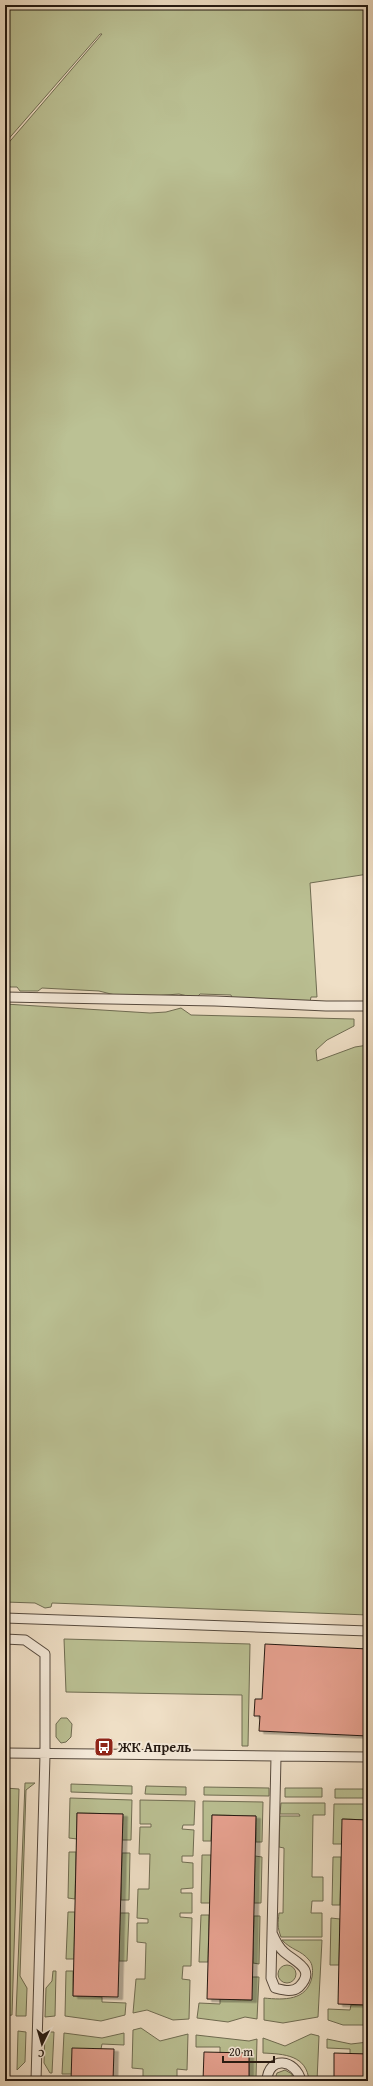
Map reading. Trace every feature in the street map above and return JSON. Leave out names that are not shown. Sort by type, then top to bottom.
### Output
[{"type":"lane","points":[[5,997],[215,1001],[326,1006],[368,1006]]},
{"type":"lane","points":[[5,1618],[368,1631]]},
{"type":"lane","points":[[5,1639],[25,1640],[45,1654],[45,1755],[36,2081]]},
{"type":"lane","points":[[5,1753],[45,1755],[368,1757]]},
{"type":"lane","points":[[272,1933],[283,1952],[303,1964],[305,1972],[303,1982],[296,1989],[286,1991],[275,1988],[271,1978],[272,1933],[276,1757]]},
{"type":"lane","points":[[267,2081],[268,2073],[273,2065],[283,2063],[292,2065],[299,2073],[301,2081]]},
{"type":"green space","points":[[5,5],[368,5],[368,874],[310,883],[317,997],[311,997],[310,1002],[233,1000],[231,995],[200,994],[196,998],[179,994],[127,998],[99,991],[42,988],[38,991],[20,991],[17,987],[10,987],[5,974],[5,147],[102,34],[100,34],[5,143]]},
{"type":"green space","points":[[5,1004],[150,1013],[166,1012],[181,1008],[191,1015],[354,1019],[354,1026],[327,1040],[316,1050],[317,1061],[355,1047],[368,1045],[368,1615],[52,1603],[51,1607],[45,1608],[35,1603],[5,1602]]},
{"type":"green space","points":[[64,1639],[250,1644],[248,1746],[242,1746],[242,1695],[66,1692]]},
{"type":"green space","points":[[61,1718],[67,1718],[72,1724],[71,1737],[66,1742],[61,1743],[56,1737],[56,1724]]},
{"type":"green space","points":[[25,1783],[35,1783],[26,1790],[20,1976],[27,1988],[26,2016],[16,2016]]},
{"type":"green space","points":[[71,1784],[132,1786],[132,1794],[71,1792]]},
{"type":"green space","points":[[146,1786],[186,1787],[186,1795],[145,1794]]},
{"type":"green space","points":[[204,1787],[269,1788],[269,1796],[204,1795]]},
{"type":"green space","points":[[5,1788],[19,1789],[12,2015],[5,2016],[8,1810],[5,1810]]},
{"type":"green space","points":[[285,1788],[322,1788],[322,1797],[285,1797]]},
{"type":"green space","points":[[335,1789],[368,1789],[368,1798],[335,1798]]},
{"type":"green space","points":[[70,1798],[132,1800],[131,1840],[122,1840],[123,1814],[77,1813],[77,1839],[69,1838]]},
{"type":"green space","points":[[140,1800],[195,1801],[194,1825],[183,1825],[182,1829],[194,1830],[193,1856],[182,1856],[182,1862],[193,1863],[193,1888],[181,1889],[181,1893],[192,1893],[192,1913],[180,1913],[180,1917],[192,1918],[191,1966],[183,1966],[182,1979],[190,1980],[189,2019],[173,2020],[147,2010],[133,2013],[136,1979],[145,1979],[146,1943],[137,1942],[137,1923],[148,1923],[148,1919],[137,1918],[138,1889],[149,1889],[150,1854],[139,1854],[140,1827],[151,1827],[151,1824],[140,1824]]},
{"type":"green space","points":[[203,1801],[263,1802],[262,1842],[256,1842],[256,1816],[212,1815],[211,1841],[203,1841]]},
{"type":"green space","points":[[281,1803],[325,1803],[325,1815],[313,1815],[312,1877],[323,1877],[323,1901],[312,1901],[311,1913],[322,1913],[322,1937],[281,1937],[278,1925],[279,1913],[283,1913],[284,1848],[279,1847],[280,1816],[300,1816],[299,1814],[280,1814]]},
{"type":"green space","points":[[334,1804],[368,1804],[368,1820],[343,1819],[342,1844],[333,1844]]},
{"type":"green space","points":[[69,1852],[76,1852],[75,1899],[68,1898]]},
{"type":"green space","points":[[122,1853],[130,1853],[129,1900],[121,1900]]},
{"type":"green space","points":[[202,1855],[211,1855],[210,1903],[201,1903]]},
{"type":"green space","points":[[255,1856],[262,1857],[261,1903],[254,1903]]},
{"type":"green space","points":[[333,1857],[341,1857],[340,1905],[332,1905]]},
{"type":"green space","points":[[68,1912],[75,1912],[74,1959],[66,1959]]},
{"type":"green space","points":[[120,1913],[129,1913],[127,1961],[119,1961]]},
{"type":"green space","points":[[201,1915],[209,1915],[208,1962],[199,1962]]},
{"type":"green space","points":[[254,1916],[260,1916],[259,1964],[253,1963]]},
{"type":"green space","points":[[331,1918],[340,1919],[339,1965],[330,1965]]},
{"type":"green space","points":[[282,1940],[322,1940],[318,2017],[283,2023],[264,2020],[264,1998],[287,1999],[300,1995],[309,1985],[312,1977],[313,1970],[309,1960],[303,1954]]},
{"type":"green space","points":[[287,1965],[291,1966],[295,1970],[295,1978],[291,1982],[287,1983],[283,1982],[279,1978],[278,1974],[279,1970],[283,1966]]},
{"type":"green space","points":[[53,1971],[56,1971],[55,2016],[45,2017],[46,1988],[52,1981]]},
{"type":"green space","points":[[66,1971],[73,1971],[73,1996],[102,1997],[102,2002],[126,2003],[125,2015],[101,2021],[65,2016]]},
{"type":"green space","points":[[252,1977],[259,1977],[257,2019],[245,2017],[228,2022],[197,2018],[199,2003],[220,2004],[220,1999],[251,2000]]},
{"type":"green space","points":[[351,2005],[368,2005],[368,2025],[343,2025],[328,2020],[328,2009],[350,2010]]},
{"type":"green space","points":[[141,2028],[160,2041],[188,2034],[187,2070],[177,2069],[177,2081],[143,2081],[143,2069],[132,2068],[133,2030]]},
{"type":"green space","points":[[18,2031],[26,2032],[25,2062],[17,2070]]},
{"type":"green space","points":[[45,2032],[54,2032],[52,2073],[50,2073],[44,2063]]},
{"type":"green space","points":[[64,2033],[102,2038],[124,2033],[124,2045],[102,2044],[101,2049],[71,2074],[62,2074]]},
{"type":"green space","points":[[311,2034],[319,2036],[317,2081],[309,2081],[304,2066],[299,2061],[286,2055],[263,2053],[263,2038],[285,2046]]},
{"type":"green space","points":[[196,2035],[249,2041],[257,2039],[256,2078],[249,2078],[249,2053],[220,2053],[220,2047],[196,2047]]},
{"type":"green space","points":[[327,2039],[351,2044],[368,2042],[368,2054],[350,2054],[350,2049],[327,2048]]},
{"type":"green space","points":[[285,2070],[292,2074],[293,2081],[274,2081],[277,2073]]},
{"type":"building","points":[[265,1644],[368,1649],[368,1736],[259,1731],[260,1716],[254,1716],[255,1699],[262,1699]]},
{"type":"building","points":[[77,1813],[123,1814],[118,1997],[73,1996]]},
{"type":"building","points":[[212,1815],[256,1816],[252,2000],[207,1999]]},
{"type":"building","points":[[342,1819],[368,1820],[368,2005],[338,2004]]},
{"type":"building","points":[[72,2048],[114,2049],[113,2081],[71,2081]]},
{"type":"building","points":[[204,2052],[249,2053],[249,2081],[203,2081]]},
{"type":"building","points":[[334,2053],[368,2054],[368,2081],[334,2081]]},
{"type":"place","name":"ЖК Апрель","points":[[104,1747]]}]
